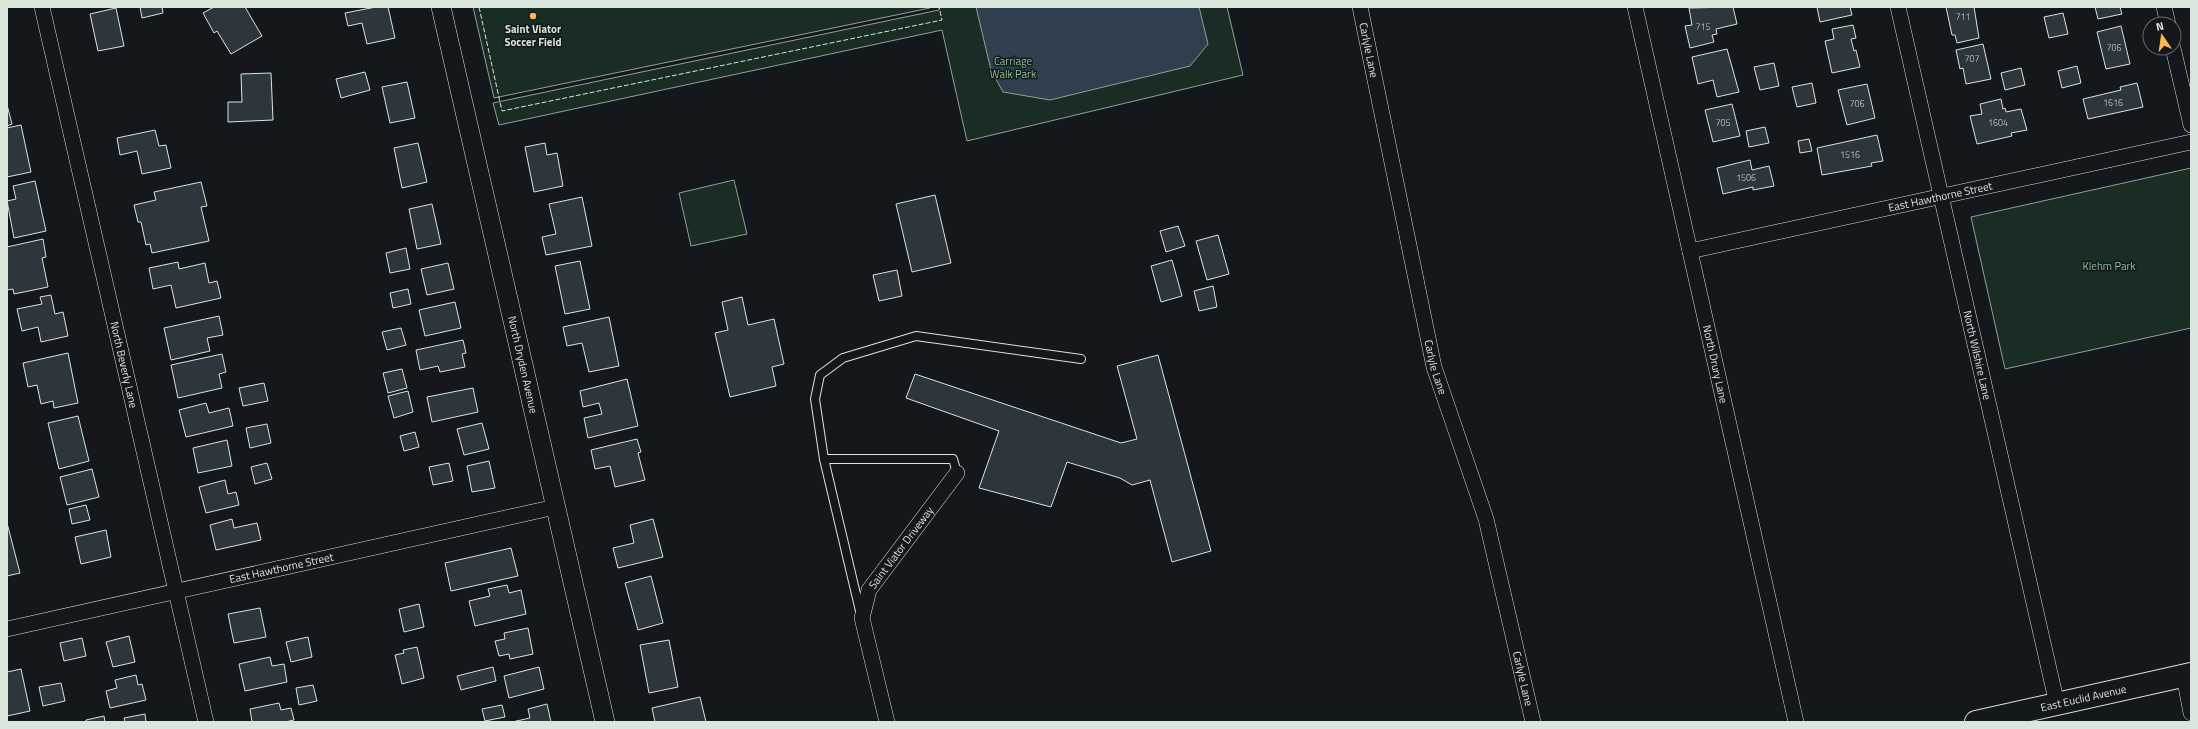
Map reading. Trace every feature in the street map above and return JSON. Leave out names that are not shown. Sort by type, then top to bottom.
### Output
[{"type":"main road","name":"East Euclid Avenue","points":[[1976,722],[2187,675]]},
{"type":"street","name":"North Beverly Lane","points":[[42,7],[206,722]]},
{"type":"street","name":"North Dryden Avenue","points":[[441,7],[605,722]]},
{"type":"street","name":"Carlyle Lane","points":[[1360,7],[1434,367],[1486,519],[1533,722]]},
{"type":"street","name":"North Drury Lane","points":[[1635,7],[1796,722]]},
{"type":"street","name":"North Wilshire Lane","points":[[1898,7],[2057,704]]},
{"type":"street","points":[[2175,56],[2191,125]]},
{"type":"street","name":"East Hawthorne Street","points":[[1690,252],[2191,142]]},
{"type":"street","name":"Saint Viator Driveway","points":[[887,722],[862,618],[868,590],[956,473]]},
{"type":"street","name":"East Hawthorne Street","points":[[7,629],[555,507]]},
{"type":"street","points":[[2187,675],[2191,713]]},
{"type":"lane","points":[[862,618],[824,459],[815,399],[820,376],[843,358],[916,336],[1081,359]]},
{"type":"lane","points":[[824,459],[953,459],[956,473]]},
{"type":"green space","points":[[473,7],[930,7],[930,8],[494,98]]},
{"type":"green space","name":"Carriage Walk Park","points":[[939,7],[1227,7],[1243,75],[967,141],[942,30],[499,125],[493,103],[939,10]]},
{"type":"green space","name":"Klehm Park","points":[[2191,168],[2191,328],[2005,369],[1971,217]]},
{"type":"green space","points":[[734,180],[747,234],[691,246],[679,193]]},
{"type":"water","points":[[976,7],[1199,7],[1208,44],[1190,66],[1050,100],[1003,92],[991,70]]},
{"type":"building","points":[[140,7],[162,7],[163,13],[142,18]]},
{"type":"building","points":[[214,7],[245,7],[262,36],[231,54],[217,31],[214,33],[203,13]]},
{"type":"building","points":[[376,7],[388,7],[395,38],[367,44],[362,23],[348,26],[345,13]]},
{"type":"building","points":[[1733,7],[1737,24],[1716,29],[1717,34],[1712,35],[1714,42],[1690,48],[1685,26],[1692,25],[1689,8]]},
{"type":"building","points":[[1817,7],[1850,7],[1852,15],[1820,22]]},
{"type":"building","points":[[1946,7],[1974,7],[1979,38],[1957,43],[1955,35],[1952,35]]},
{"type":"building","points":[[2095,7],[2120,7],[2122,14],[2098,19]]},
{"type":"building","points":[[116,8],[124,46],[98,51],[90,14]]},
{"type":"building","points":[[2063,13],[2068,34],[2049,38],[2044,17]]},
{"type":"building","points":[[1853,25],[1856,38],[1851,39],[1854,51],[1856,50],[1860,67],[1832,73],[1825,41],[1834,39],[1832,29]]},
{"type":"building","points":[[2121,26],[2130,64],[2106,69],[2097,32]]},
{"type":"building","points":[[1983,44],[1991,79],[1966,84],[1963,68],[1960,69],[1956,50]]},
{"type":"building","points":[[1727,49],[1739,92],[1717,97],[1713,80],[1698,84],[1692,57]]},
{"type":"building","points":[[1774,63],[1779,86],[1760,90],[1754,67]]},
{"type":"building","points":[[2077,66],[2081,83],[2062,88],[2058,71]]},
{"type":"building","points":[[2021,68],[2025,85],[2005,90],[2001,73]]},
{"type":"building","points":[[365,72],[370,90],[341,98],[336,79]]},
{"type":"building","points":[[271,73],[273,120],[228,122],[228,102],[242,102],[241,74]]},
{"type":"building","points":[[407,82],[415,118],[390,123],[382,87]]},
{"type":"building","points":[[1812,83],[1816,103],[1797,107],[1792,87]]},
{"type":"building","points":[[2137,83],[2143,107],[2088,119],[2083,99],[2121,90],[2120,87]]},
{"type":"building","points":[[1867,84],[1875,118],[1847,125],[1838,90]]},
{"type":"building","points":[[2001,99],[2003,109],[2005,108],[2006,112],[2021,109],[2027,130],[2011,133],[2012,136],[1977,144],[1970,116],[1982,114],[1980,104]]},
{"type":"building","points":[[1732,104],[1740,136],[1713,142],[1705,110]]},
{"type":"building","points":[[7,105],[12,124],[7,126]]},
{"type":"building","points":[[21,125],[31,172],[7,177],[7,128]]},
{"type":"building","points":[[1765,127],[1769,143],[1749,147],[1746,131]]},
{"type":"building","points":[[155,130],[159,146],[166,145],[171,168],[142,174],[137,151],[120,155],[117,138]]},
{"type":"building","points":[[1877,135],[1883,161],[1871,163],[1872,166],[1822,175],[1817,148]]},
{"type":"building","points":[[1809,139],[1812,151],[1800,153],[1798,141]]},
{"type":"building","points":[[418,143],[427,182],[402,188],[394,148]]},
{"type":"building","points":[[545,143],[547,155],[557,153],[563,186],[534,192],[525,147]]},
{"type":"building","points":[[1750,160],[1752,170],[1769,166],[1774,186],[1753,190],[1753,187],[1723,194],[1717,168]]},
{"type":"building","points":[[35,181],[46,231],[14,238],[7,201],[16,199],[13,186]]},
{"type":"building","points":[[201,182],[207,206],[201,207],[209,241],[152,253],[150,244],[146,245],[141,222],[138,222],[134,205],[156,200],[154,192]]},
{"type":"building","points":[[935,195],[951,263],[912,272],[896,204]]},
{"type":"building","points":[[582,197],[592,246],[546,255],[542,237],[556,234],[549,204]]},
{"type":"building","points":[[432,204],[441,244],[417,249],[409,209]]},
{"type":"building","points":[[1178,226],[1185,246],[1166,252],[1160,231]]},
{"type":"building","points":[[1218,235],[1229,274],[1207,280],[1196,241]]},
{"type":"building","points":[[43,239],[46,257],[42,258],[48,287],[14,294],[13,289],[7,290],[7,247]]},
{"type":"building","points":[[406,248],[410,269],[390,273],[386,253]]},
{"type":"building","points":[[1172,260],[1182,296],[1161,302],[1151,266]]},
{"type":"building","points":[[580,261],[590,309],[565,314],[555,266]]},
{"type":"building","points":[[178,262],[179,269],[205,263],[209,283],[217,281],[221,298],[176,308],[171,285],[153,289],[149,268]]},
{"type":"building","points":[[448,263],[454,289],[427,295],[421,269]]},
{"type":"building","points":[[897,270],[902,296],[879,301],[873,275]]},
{"type":"building","points":[[1213,286],[1217,307],[1199,311],[1194,291]]},
{"type":"building","points":[[408,289],[411,304],[393,308],[390,293]]},
{"type":"building","points":[[51,295],[55,314],[63,312],[68,336],[41,342],[38,327],[22,331],[17,309],[42,304],[40,297]]},
{"type":"building","points":[[742,297],[748,325],[774,319],[784,364],[772,367],[776,386],[730,397],[715,333],[728,330],[722,302]]},
{"type":"building","points":[[455,302],[461,328],[425,336],[419,310]]},
{"type":"building","points":[[219,316],[223,335],[207,338],[210,351],[171,360],[164,328]]},
{"type":"building","points":[[609,317],[619,366],[589,372],[582,343],[567,346],[563,327]]},
{"type":"building","points":[[401,328],[406,345],[387,350],[382,332]]},
{"type":"building","points":[[463,340],[466,353],[462,354],[465,367],[440,372],[438,366],[420,370],[416,350]]},
{"type":"building","points":[[68,353],[78,403],[54,408],[53,401],[41,404],[37,385],[28,387],[23,363]]},
{"type":"building","points":[[222,354],[226,372],[219,374],[222,388],[178,398],[171,365]]},
{"type":"building","points":[[1158,355],[1211,551],[1172,562],[1150,480],[1132,485],[1120,478],[1067,462],[1051,507],[979,488],[999,431],[906,398],[915,374],[1121,443],[1137,439],[1117,366]]},
{"type":"building","points":[[402,369],[407,388],[388,393],[383,373]]},
{"type":"building","points":[[627,379],[638,426],[588,438],[584,418],[602,414],[599,403],[583,407],[580,391]]},
{"type":"building","points":[[264,383],[268,401],[243,406],[239,388]]},
{"type":"building","points":[[473,388],[478,412],[432,422],[427,397]]},
{"type":"building","points":[[408,391],[413,412],[394,418],[388,396]]},
{"type":"building","points":[[206,403],[209,413],[229,408],[233,426],[186,437],[179,410]]},
{"type":"building","points":[[78,416],[89,461],[59,469],[48,423]]},
{"type":"building","points":[[482,423],[489,449],[464,455],[457,429]]},
{"type":"building","points":[[267,424],[271,443],[250,448],[246,428]]},
{"type":"building","points":[[415,432],[419,447],[404,451],[400,436]]},
{"type":"building","points":[[637,439],[641,452],[638,453],[645,480],[615,487],[610,466],[595,469],[591,450]]},
{"type":"building","points":[[227,440],[232,466],[198,473],[193,448]]},
{"type":"building","points":[[489,461],[495,488],[472,492],[467,466]]},
{"type":"building","points":[[267,463],[272,479],[255,484],[251,467]]},
{"type":"building","points":[[449,463],[453,481],[433,485],[429,467]]},
{"type":"building","points":[[92,469],[99,497],[67,505],[60,477]]},
{"type":"building","points":[[225,480],[228,494],[236,492],[239,505],[206,513],[199,487]]},
{"type":"building","points":[[86,505],[90,520],[72,524],[69,509]]},
{"type":"building","points":[[232,519],[234,528],[257,523],[261,540],[216,550],[210,525]]},
{"type":"building","points":[[653,519],[663,557],[618,568],[613,548],[634,543],[630,525]]},
{"type":"building","points":[[7,523],[20,573],[7,576]]},
{"type":"building","points":[[106,530],[111,557],[81,564],[75,537]]},
{"type":"building","points":[[511,548],[518,576],[451,591],[445,563]]},
{"type":"building","points":[[651,576],[663,623],[638,630],[625,583]]},
{"type":"building","points":[[507,585],[509,593],[521,590],[526,614],[475,626],[469,601],[490,596],[488,589]]},
{"type":"building","points":[[419,604],[424,627],[404,632],[399,609]]},
{"type":"building","points":[[260,608],[266,637],[234,643],[228,614]]},
{"type":"building","points":[[528,628],[533,654],[510,659],[509,654],[499,656],[495,641],[505,639],[504,633]]},
{"type":"building","points":[[129,636],[135,662],[113,667],[106,642]]},
{"type":"building","points":[[308,637],[312,657],[291,662],[286,642]]},
{"type":"building","points":[[82,638],[86,656],[64,661],[60,643]]},
{"type":"building","points":[[669,640],[678,687],[649,693],[640,645]]},
{"type":"building","points":[[417,647],[424,678],[402,684],[395,655],[404,653],[403,650]]},
{"type":"building","points":[[270,657],[272,666],[284,664],[287,682],[245,691],[239,664]]},
{"type":"building","points":[[493,667],[496,681],[461,690],[457,676]]},
{"type":"building","points":[[539,667],[544,689],[509,698],[504,676]]},
{"type":"building","points":[[21,669],[30,711],[7,716],[7,672]]},
{"type":"building","points":[[136,675],[138,685],[142,684],[146,700],[110,708],[106,691],[117,688],[115,680]]},
{"type":"building","points":[[61,683],[65,701],[43,706],[39,687]]},
{"type":"building","points":[[313,685],[317,701],[299,705],[296,688]]},
{"type":"building","points":[[700,697],[706,722],[655,722],[652,708]]},
{"type":"building","points":[[279,703],[281,710],[291,708],[294,720],[285,722],[252,722],[250,709]]},
{"type":"building","points":[[547,704],[551,722],[512,722],[530,718],[528,709]]},
{"type":"building","points":[[502,705],[505,717],[485,721],[482,709]]},
{"type":"building","points":[[145,714],[146,722],[125,722],[124,718]]},
{"type":"building","points":[[104,716],[105,722],[86,722],[86,720]]},
{"type":"fence","points":[[479,7],[502,111],[942,20],[939,7]]},
{"type":"place","name":"Saint Viator Soccer Field","points":[[533,16]]}]
